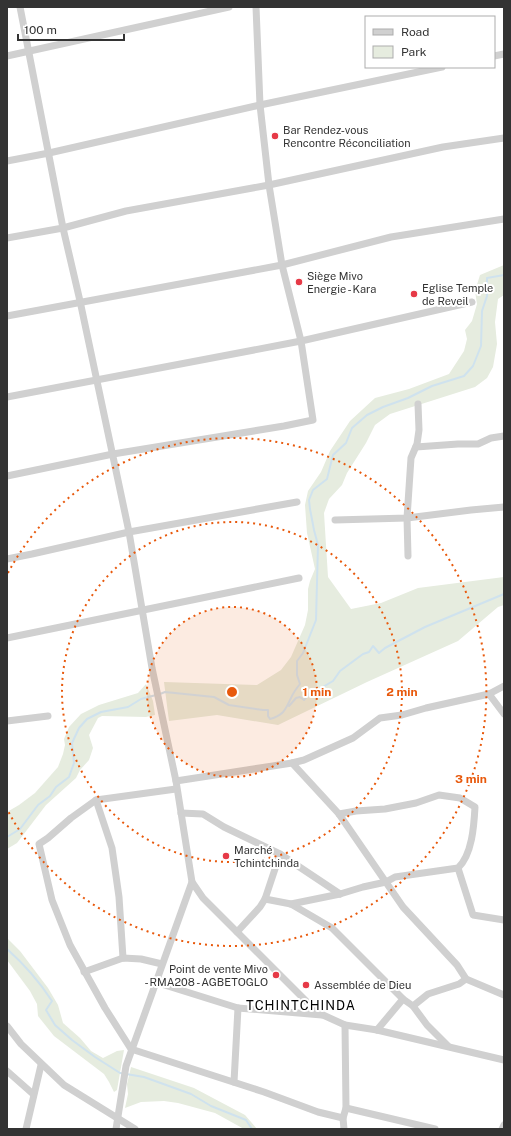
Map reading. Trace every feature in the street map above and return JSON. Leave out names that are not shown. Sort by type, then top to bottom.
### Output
[{"type":"street","points":[[20,7],[63,228],[129,532],[142,611],[176,785],[192,882],[203,898],[308,1003],[323,1015],[346,1025],[377,1030],[504,1060]]},
{"type":"street","points":[[7,56],[229,7]]},
{"type":"street","points":[[7,476],[113,454],[313,420],[301,342],[282,264],[269,185],[260,105],[256,7]]},
{"type":"street","points":[[7,160],[49,153],[260,105],[437,68]]},
{"type":"street","points":[[7,238],[63,228],[126,211],[269,185],[443,147],[504,138]]},
{"type":"street","points":[[7,316],[282,264],[391,237],[504,219]]},
{"type":"street","points":[[7,397],[301,342],[472,302]]},
{"type":"street","points":[[408,556],[407,518],[411,458],[416,447],[419,430],[418,404]]},
{"type":"street","points":[[416,447],[478,444],[491,438],[504,436]]},
{"type":"street","points":[[7,559],[129,532],[297,502]]},
{"type":"street","points":[[335,520],[407,518],[504,507]]},
{"type":"street","points":[[7,638],[299,578]]},
{"type":"street","points":[[343,1118],[318,1112],[234,1082],[131,1049],[105,1008],[70,945],[52,900],[38,844],[48,838],[71,818],[96,800],[304,760],[353,738],[380,718],[402,715],[489,694],[504,686]]},
{"type":"street","points":[[489,694],[504,714]]},
{"type":"street","points":[[7,722],[48,716]]},
{"type":"street","points":[[292,763],[339,814],[403,907],[457,965],[466,980],[504,995]]},
{"type":"street","points":[[291,904],[340,894],[386,882],[395,877],[458,868],[464,863],[473,835],[475,807],[460,798],[439,795],[385,809],[339,814]]},
{"type":"street","points":[[96,800],[112,848],[119,897],[123,958]]},
{"type":"street","points":[[180,813],[203,814],[224,827],[280,854],[340,894]]},
{"type":"street","points":[[237,932],[266,899],[280,854]]},
{"type":"street","points":[[458,868],[473,915],[504,920]]},
{"type":"street","points":[[116,1129],[126,1066],[131,1049],[192,882]]},
{"type":"street","points":[[266,899],[291,904],[332,928],[403,999],[413,1006],[427,1025],[448,1046]]},
{"type":"street","points":[[84,972],[123,958],[141,959],[162,964]]},
{"type":"street","points":[[413,1006],[428,994],[459,984],[466,980]]},
{"type":"street","points":[[155,982],[238,1008],[323,1015]]},
{"type":"street","points":[[377,1030],[403,999]]},
{"type":"street","points":[[234,1082],[238,1008]]},
{"type":"street","points":[[344,1129],[343,1118],[346,1108],[346,1025]]},
{"type":"street","points":[[7,1026],[21,1044],[64,1086],[135,1129]]},
{"type":"street","points":[[26,1129],[41,1065]]},
{"type":"street","points":[[7,1071],[33,1094]]},
{"type":"street","points":[[346,1108],[435,1129]]},
{"type":"street","points":[[502,1129],[504,1125]]},
{"type":"green space","points":[[504,265],[504,295],[498,299],[495,322],[497,344],[493,367],[487,378],[475,387],[390,414],[375,425],[366,443],[347,473],[342,485],[329,499],[324,513],[328,577],[351,609],[381,603],[418,588],[504,577],[504,605],[498,607],[458,641],[367,682],[278,725],[217,715],[169,721],[164,682],[257,685],[281,670],[291,657],[305,625],[308,610],[308,589],[315,569],[307,533],[305,505],[308,491],[321,472],[330,451],[350,421],[375,398],[409,389],[449,374],[464,351],[467,339],[465,330],[472,321],[477,304],[475,291],[480,275]]},
{"type":"green space","points":[[146,684],[153,701],[155,715],[146,717],[102,716],[98,718],[89,735],[93,748],[89,760],[80,770],[76,778],[46,805],[17,843],[7,849],[7,812],[35,793],[58,767],[65,745],[64,739],[69,727],[81,714],[99,705],[138,693]]},
{"type":"green space","points":[[7,938],[20,951],[48,988],[58,1005],[63,1023],[80,1038],[91,1051],[103,1058],[117,1051],[124,1050],[117,1090],[114,1092],[104,1074],[54,1036],[38,1016],[37,1004],[30,991],[7,960]]},
{"type":"green space","points":[[131,1067],[194,1088],[245,1115],[257,1129],[244,1129],[215,1113],[178,1103],[164,1101],[141,1102],[125,1108],[128,1094],[127,1084]]},
{"type":"waterway","points":[[160,694],[165,692],[214,697],[229,705],[268,710],[268,716],[270,719],[284,712],[300,684],[297,675],[297,661],[303,653],[316,620],[318,545],[309,500],[313,490],[327,479],[333,455],[346,443],[352,428],[367,415],[432,386],[464,376],[473,366],[481,346],[482,311],[487,296],[487,278],[504,275]]},
{"type":"waterway","points":[[289,706],[296,698],[300,697],[304,700],[311,692],[316,691],[333,681],[340,671],[363,654],[369,652],[373,646],[379,653],[385,648],[425,627],[504,594]]},
{"type":"waterway","points":[[7,837],[20,829],[38,805],[50,796],[56,787],[69,777],[74,763],[72,743],[79,728],[87,719],[101,712],[128,707],[141,699],[156,695]]},
{"type":"waterway","points":[[7,949],[20,961],[52,1001],[46,1010],[55,1025],[95,1057],[120,1073],[144,1077],[191,1094],[211,1106],[246,1120],[252,1129]]},
{"type":"place","name":"Bar Rendez-vous Rencontre Réconciliation","points":[[275,136]]},
{"type":"place","name":"Siège Mivo Energie - Kara","points":[[299,282]]},
{"type":"place","name":"Eglise Temple de Reveil","points":[[414,294]]},
{"type":"place","name":"Marché Tchintchinda","points":[[226,856]]},
{"type":"place","name":"Point de vente Mivo - RMA208 - AGBETOGLO","points":[[276,975]]},
{"type":"place","name":"Assemblée de Dieu","points":[[306,985]]},
{"type":"district","name":"TCHINTCHINDA","points":[[301,1005]]}]
